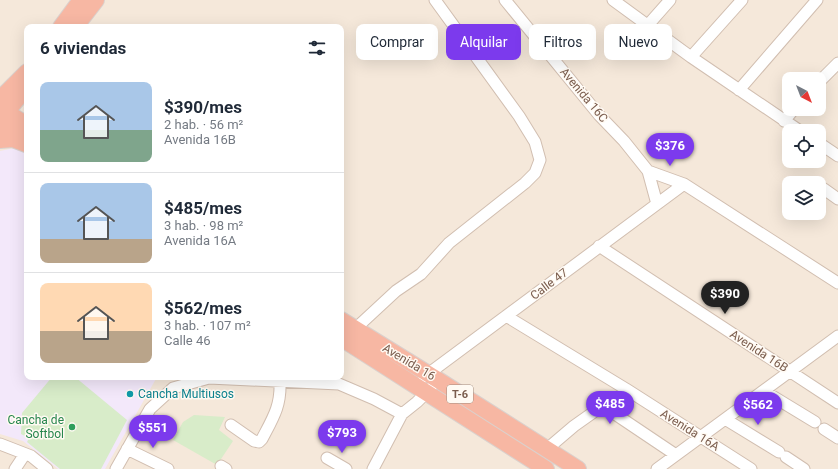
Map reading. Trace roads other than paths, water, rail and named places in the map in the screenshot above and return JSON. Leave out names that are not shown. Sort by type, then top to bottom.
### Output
[{"type":"highway","points":[[63,24],[81,0]]},
{"type":"highway","points":[[77,24],[96,0]]},
{"type":"highway","points":[[0,85],[24,79]]},
{"type":"highway","points":[[1,113],[24,80]]},
{"type":"highway","points":[[1,113],[24,124]]},
{"type":"highway","points":[[1,113],[24,138]]},
{"type":"highway","points":[[0,140],[13,139],[24,143]]},
{"type":"highway","name":"Avenida 16","points":[[344,322],[578,469]]},
{"type":"highway","name":"Avenida 16","points":[[344,340],[546,469]]},
{"type":"street","points":[[355,329],[396,291],[421,274],[449,243],[525,183],[535,173],[540,160],[535,142],[519,116],[435,0]]},
{"type":"street","name":"Avenida 16C","points":[[505,0],[599,115],[624,141],[648,171]]},
{"type":"street","points":[[613,0],[647,24]]},
{"type":"street","points":[[649,24],[670,0]]},
{"type":"street","points":[[691,57],[742,0]]},
{"type":"street","points":[[739,90],[817,0]]},
{"type":"street","points":[[672,43],[790,124]]},
{"type":"street","points":[[826,75],[838,63]]},
{"type":"street","points":[[784,120],[788,116]]},
{"type":"street","points":[[826,146],[836,151]]},
{"type":"street","points":[[648,171],[684,184],[838,283]]},
{"type":"street","points":[[648,171],[657,204]]},
{"type":"street","name":"Calle 47","points":[[402,414],[421,389],[433,377],[506,316],[684,184]]},
{"type":"street","points":[[826,190],[838,199]]},
{"type":"street","name":"Avenida 16B","points":[[599,246],[838,403]]},
{"type":"street","name":"Avenida 16A","points":[[506,316],[702,436],[751,469]]},
{"type":"street","points":[[657,469],[838,336]]},
{"type":"street","points":[[116,469],[150,409],[173,388],[202,380]]},
{"type":"street","points":[[244,380],[339,384],[374,399],[402,414],[373,469]]},
{"type":"street","points":[[231,425],[254,441],[259,442],[279,406],[281,392],[280,382]]},
{"type":"street","points":[[764,391],[815,422]]},
{"type":"street","points":[[547,449],[574,426],[598,409],[606,408],[676,455]]},
{"type":"street","points":[[725,420],[804,469]]},
{"type":"street","points":[[824,429],[838,438]]},
{"type":"street","points":[[0,444],[31,456],[47,469]]},
{"type":"street","points":[[127,449],[168,469]]},
{"type":"street","points":[[15,469],[25,454]]},
{"type":"street","points":[[328,458],[346,469]]},
{"type":"place","name":"Cancha Multiusos","points":[[130,394]]},
{"type":"place","name":"Cancha de Softbol","points":[[72,427]]}]
